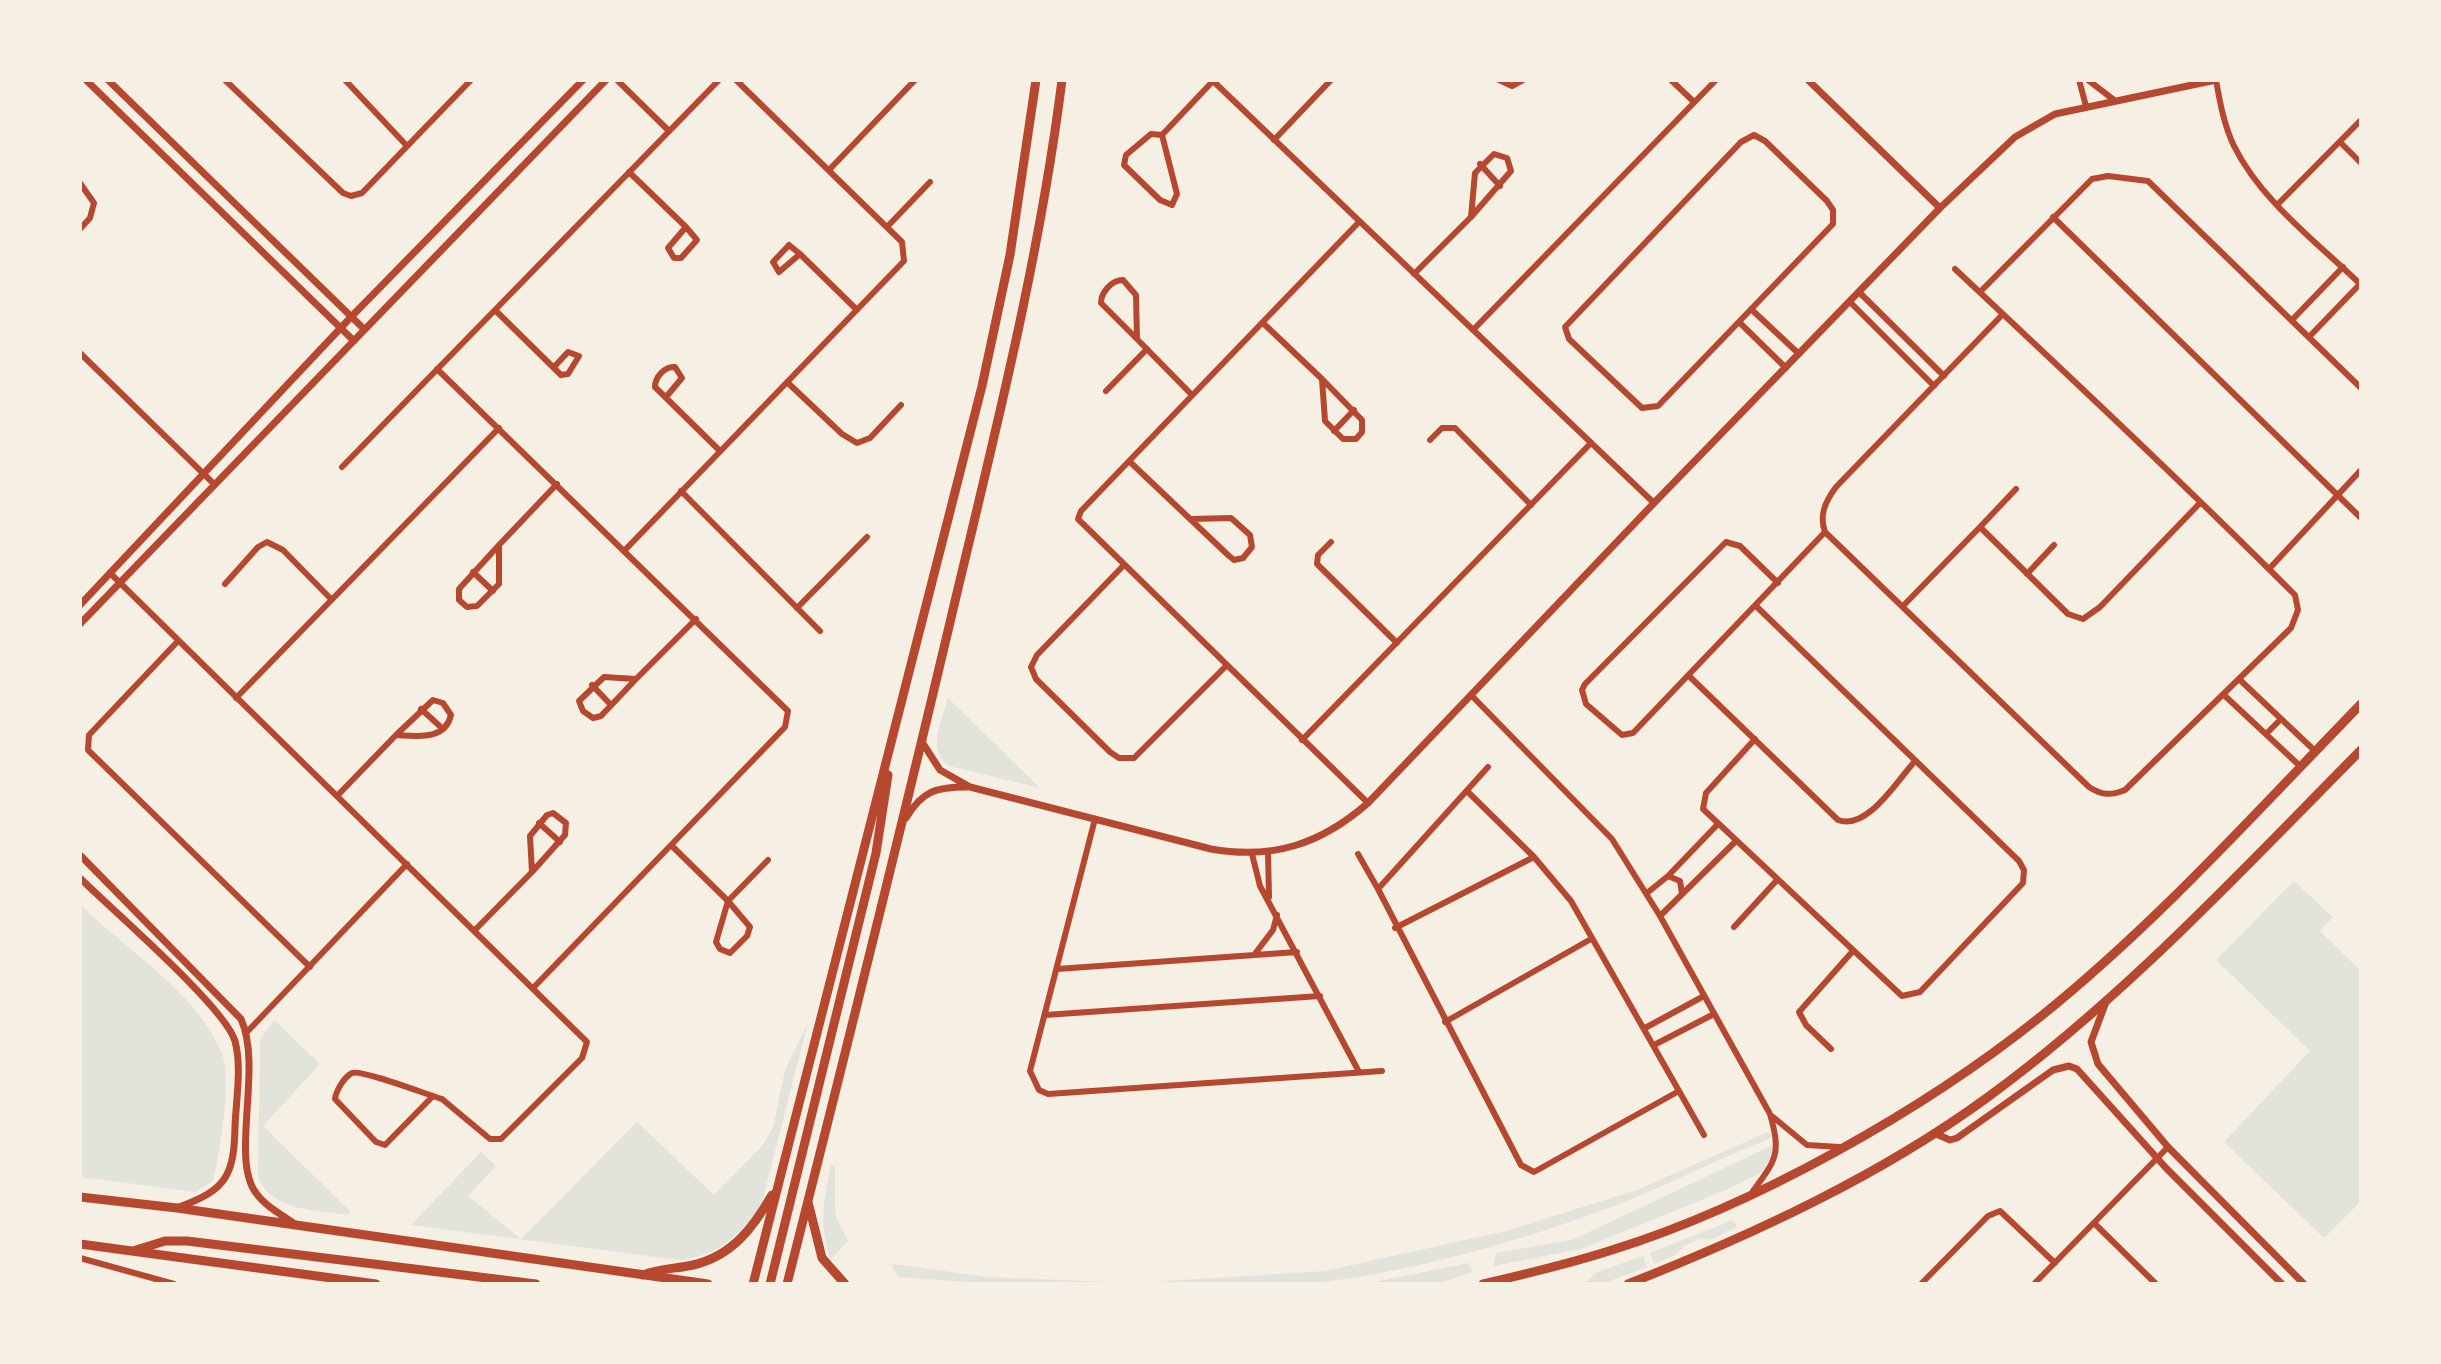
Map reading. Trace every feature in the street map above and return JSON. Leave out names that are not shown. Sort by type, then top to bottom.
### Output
[{"type":"main road","points":[[753,1284],[851,892],[888,763],[985,371],[1017,213],[1036,80]]},
{"type":"main road","points":[[787,1284],[903,823],[1028,295],[1062,80]]},
{"type":"main road","points":[[1483,1284],[1612,1250],[1751,1195],[1895,1116],[2041,1016],[2183,889],[2361,704]]},
{"type":"main road","points":[[1628,1284],[1764,1224],[1934,1133],[1988,1097],[2106,1002],[2220,895],[2361,750]]},
{"type":"main road","points":[[770,1284],[876,853],[886,804],[888,763]]},
{"type":"main road","points":[[643,1275],[705,1261],[730,1249],[751,1229],[779,1181]]},
{"type":"main road","points":[[80,1197],[177,1208],[708,1284]]},
{"type":"main road","points":[[808,1201],[818,1249],[826,1265],[845,1284]]},
{"type":"main road","points":[[136,1250],[165,1241],[187,1241],[536,1284]]},
{"type":"main road","points":[[80,1244],[376,1284]]},
{"type":"street","points":[[86,80],[354,341]]},
{"type":"street","points":[[108,80],[364,329]]},
{"type":"street","points":[[225,80],[343,193],[362,193],[471,80]]},
{"type":"street","points":[[345,80],[407,146]]},
{"type":"street","points":[[80,605],[340,328],[583,80]]},
{"type":"street","points":[[80,624],[606,80]]},
{"type":"street","points":[[617,80],[669,131]]},
{"type":"street","points":[[342,467],[719,80]]},
{"type":"street","points":[[625,550],[904,261],[905,248],[887,227],[736,80]]},
{"type":"street","points":[[829,170],[915,80]]},
{"type":"street","points":[[1274,140],[1331,80]]},
{"type":"street","points":[[1499,80],[1512,86],[1523,80]]},
{"type":"street","points":[[1671,80],[1694,102]]},
{"type":"street","points":[[1473,330],[1716,80]]},
{"type":"street","points":[[1808,80],[1940,208]]},
{"type":"street","points":[[2079,80],[2086,106]]},
{"type":"street","points":[[2088,80],[2114,100]]},
{"type":"street","points":[[922,742],[940,770],[970,787],[1211,849],[1268,853],[1289,849],[1327,834],[1368,803],[1940,208],[2028,126],[2055,114],[2216,80],[2222,112],[2235,149],[2278,204],[2360,284],[2309,337]]},
{"type":"street","points":[[1162,135],[1213,81],[1654,503]]},
{"type":"street","points":[[2278,204],[2361,120]]},
{"type":"street","points":[[1151,134],[1162,135],[1177,194],[1172,205],[1160,200],[1124,165],[1126,155],[1142,138],[1151,134]]},
{"type":"street","points":[[1754,135],[1765,141],[1827,201],[1835,216],[1828,231],[1751,309],[1658,406],[1647,410],[1636,404],[1569,339],[1564,329],[1741,142],[1754,135]]},
{"type":"street","points":[[2340,142],[2361,163]]},
{"type":"street","points":[[1414,274],[1471,217],[1500,186],[1511,171],[1507,158],[1494,154],[1480,164],[1472,182],[1471,217]]},
{"type":"street","points":[[1480,164],[1500,186]]},
{"type":"street","points":[[629,172],[686,227],[697,240],[681,258],[674,258],[668,248],[686,227]]},
{"type":"street","points":[[1980,292],[2053,217],[2100,176],[2148,181],[2361,388]]},
{"type":"street","points":[[887,227],[930,182]]},
{"type":"street","points":[[80,183],[94,203],[90,218],[80,229]]},
{"type":"street","points":[[2053,217],[2361,518]]},
{"type":"street","points":[[1359,222],[1129,461],[1078,519],[1368,803]]},
{"type":"street","points":[[800,254],[781,272],[773,268],[773,262],[787,246],[800,254],[857,310]]},
{"type":"street","points":[[2292,320],[2343,267]]},
{"type":"street","points":[[1955,269],[2003,314],[2199,504],[2269,569],[2295,595],[2297,617],[2291,628],[2125,790],[2098,793],[1825,532],[1822,512],[1827,499],[2003,314]]},
{"type":"street","points":[[1137,339],[1136,295],[1126,282],[1117,280],[1105,292],[1101,303],[1192,395]]},
{"type":"street","points":[[1859,292],[1944,376]]},
{"type":"street","points":[[1850,302],[1934,386]]},
{"type":"street","points":[[1751,309],[1799,354]]},
{"type":"street","points":[[495,310],[554,367]]},
{"type":"street","points":[[1739,322],[1786,368]]},
{"type":"street","points":[[1263,323],[1322,379],[1354,410],[1362,420],[1360,436],[1351,440],[1334,431],[1325,421],[1322,379]]},
{"type":"street","points":[[1106,391],[1147,349]]},
{"type":"street","points":[[80,353],[214,484]]},
{"type":"street","points":[[666,397],[682,378],[675,367],[666,368],[655,382],[655,387],[720,451]]},
{"type":"street","points":[[437,369],[786,706],[789,715],[785,727],[534,987]]},
{"type":"street","points":[[787,382],[842,434],[857,443],[870,438],[901,405]]},
{"type":"street","points":[[1334,431],[1354,410]]},
{"type":"street","points":[[236,698],[499,428]]},
{"type":"street","points":[[1430,440],[1442,428],[1455,428],[1531,505]]},
{"type":"street","points":[[1302,740],[1591,443]]},
{"type":"street","points":[[1129,461],[1234,560],[1239,560],[1252,547],[1250,535],[1231,518],[1191,519]]},
{"type":"street","points":[[2269,569],[2361,470]]},
{"type":"street","points":[[499,545],[502,578],[477,606],[462,604],[459,589],[473,572],[557,484]]},
{"type":"street","points":[[1903,606],[2016,489]]},
{"type":"street","points":[[681,491],[820,631]]},
{"type":"street","points":[[1980,527],[2068,614],[2083,619],[2100,607],[2199,504]]},
{"type":"street","points":[[1778,583],[1740,546],[1726,542],[1585,684],[1582,696],[1614,731],[1627,736],[1689,676],[1778,583],[1825,532]]},
{"type":"street","points":[[797,608],[867,537]]},
{"type":"street","points":[[225,584],[258,547],[267,542],[283,550],[331,599]]},
{"type":"street","points":[[1331,542],[1318,555],[1317,564],[1397,643]]},
{"type":"street","points":[[2027,574],[2054,545]]},
{"type":"street","points":[[1123,566],[1033,661],[1032,673],[1110,752],[1127,760],[1140,754],[1226,666]]},
{"type":"street","points":[[473,572],[493,591]]},
{"type":"street","points":[[110,573],[585,1037],[587,1046],[582,1058],[501,1139],[490,1139],[454,1107],[433,1096],[354,1072],[335,1094],[339,1106],[381,1144],[389,1143],[433,1096]]},
{"type":"street","points":[[1755,739],[1702,800],[1703,809],[1895,992],[1914,996],[2023,883],[2024,870],[2019,861],[1756,606]]},
{"type":"street","points":[[636,679],[604,677],[592,685],[579,701],[583,711],[597,718],[611,705],[696,619]]},
{"type":"street","points":[[178,641],[89,735],[88,750],[310,967]]},
{"type":"street","points":[[1689,676],[1838,820],[1852,823],[1865,815],[1915,761]]},
{"type":"street","points":[[2239,679],[2315,751]]},
{"type":"street","points":[[592,685],[611,705]]},
{"type":"street","points":[[1471,695],[1606,832],[1660,916],[1770,1114],[1778,1149],[1776,1158],[1751,1195]]},
{"type":"street","points":[[2224,695],[2301,767]]},
{"type":"street","points":[[337,796],[421,709],[433,700],[443,703],[451,715],[443,729],[430,736],[396,735]]},
{"type":"street","points":[[421,709],[443,729]]},
{"type":"street","points":[[2266,734],[2281,719]]},
{"type":"street","points":[[1378,889],[1488,767]]},
{"type":"street","points":[[903,823],[923,794],[935,788],[970,787]]},
{"type":"street","points":[[1467,791],[1534,857],[1571,901],[1704,1135]]},
{"type":"street","points":[[475,930],[532,872],[560,842],[567,830],[563,819],[553,813],[539,823],[530,836],[532,872]]},
{"type":"street","points":[[1095,819],[1030,1071],[1039,1090],[1048,1094],[1358,1070],[1382,1071]]},
{"type":"street","points":[[539,823],[560,842]]},
{"type":"street","points":[[1647,893],[1668,876],[1717,825]]},
{"type":"street","points":[[1660,916],[1735,842]]},
{"type":"street","points":[[671,845],[728,901],[750,927],[747,936],[730,953],[720,949],[716,942],[728,901],[768,860]]},
{"type":"street","points":[[1268,853],[1269,897]]},
{"type":"street","points":[[1252,854],[1258,882],[1269,897],[1358,1070]]},
{"type":"street","points":[[1358,854],[1445,1022],[1528,1172],[1541,1170],[1679,1091]]},
{"type":"street","points":[[80,855],[223,997],[247,1032],[250,1049],[249,1181],[266,1203],[300,1228]]},
{"type":"street","points":[[1395,928],[1534,857]]},
{"type":"street","points":[[247,1032],[407,864]]},
{"type":"street","points":[[1668,876],[1680,881],[1682,894]]},
{"type":"street","points":[[80,878],[215,1009],[235,1041],[235,1137],[228,1177],[211,1195],[177,1208]]},
{"type":"street","points":[[1734,927],[1777,880]]},
{"type":"street","points":[[1254,955],[1273,930],[1277,915]]},
{"type":"street","points":[[1445,1022],[1591,939]]},
{"type":"street","points":[[1057,969],[1297,952]]},
{"type":"street","points":[[1831,1049],[1806,1025],[1799,1012],[1852,952]]},
{"type":"street","points":[[1045,1015],[1320,996]]},
{"type":"street","points":[[1645,1028],[1704,996]]},
{"type":"street","points":[[2106,1002],[2091,1042],[2094,1058],[2168,1147],[2304,1284]]},
{"type":"street","points":[[1654,1045],[1714,1014]]},
{"type":"street","points":[[1934,1133],[1950,1140],[1965,1134],[2053,1070],[2069,1066],[2085,1074],[2158,1158],[2282,1284]]},
{"type":"street","points":[[1770,1114],[1798,1141],[1839,1147]]},
{"type":"street","points":[[2034,1284],[2168,1147]]},
{"type":"street","points":[[1921,1284],[1994,1212],[2004,1214],[2055,1263]]},
{"type":"street","points":[[2094,1223],[2156,1284]]},
{"type":"street","points":[[80,1258],[151,1281],[174,1284]]},
{"type":"shaded area","points":[[948,698],[1040,788],[949,766],[942,759],[937,743]]},
{"type":"shaded area","points":[[2294,881],[2333,917],[2320,931],[2361,971],[2361,1201],[2324,1238],[2224,1142],[2310,1051],[2216,960]]},
{"type":"shaded area","points":[[80,904],[178,991],[210,1031],[222,1054],[226,1080],[219,1153],[213,1181],[196,1192],[80,1177]]},
{"type":"shaded area","points":[[274,1020],[320,1064],[263,1126],[351,1212],[349,1215],[285,1203],[274,1197],[258,1177],[260,1040]]},
{"type":"shaded area","points":[[808,1023],[761,1206],[735,1236],[716,1249],[679,1260],[411,1225],[481,1152],[496,1166],[468,1196],[521,1239],[637,1122],[714,1195],[763,1145],[773,1127],[785,1070]]},
{"type":"shaded area","points":[[1768,1132],[1772,1136],[1767,1140],[1598,1212],[1492,1247],[1347,1279],[1310,1284],[995,1284],[898,1277],[892,1267],[894,1264],[987,1277],[1135,1283],[1325,1271],[1506,1231],[1637,1190]]},
{"type":"shaded area","points":[[1773,1145],[1774,1152],[1762,1172],[1728,1189],[1581,1249],[1494,1266],[1496,1253],[1572,1240]]},
{"type":"shaded area","points":[[831,1165],[835,1165],[835,1214],[848,1241],[831,1259],[823,1224]]},
{"type":"shaded area","points":[[1733,1220],[1737,1227],[1712,1239],[1699,1239],[1684,1246],[1676,1255],[1654,1264],[1650,1253]]},
{"type":"shaded area","points":[[1643,1256],[1647,1267],[1602,1284],[1557,1284],[1587,1281],[1597,1272]]},
{"type":"shaded area","points":[[1468,1263],[1473,1272],[1437,1284],[1365,1284]]}]
